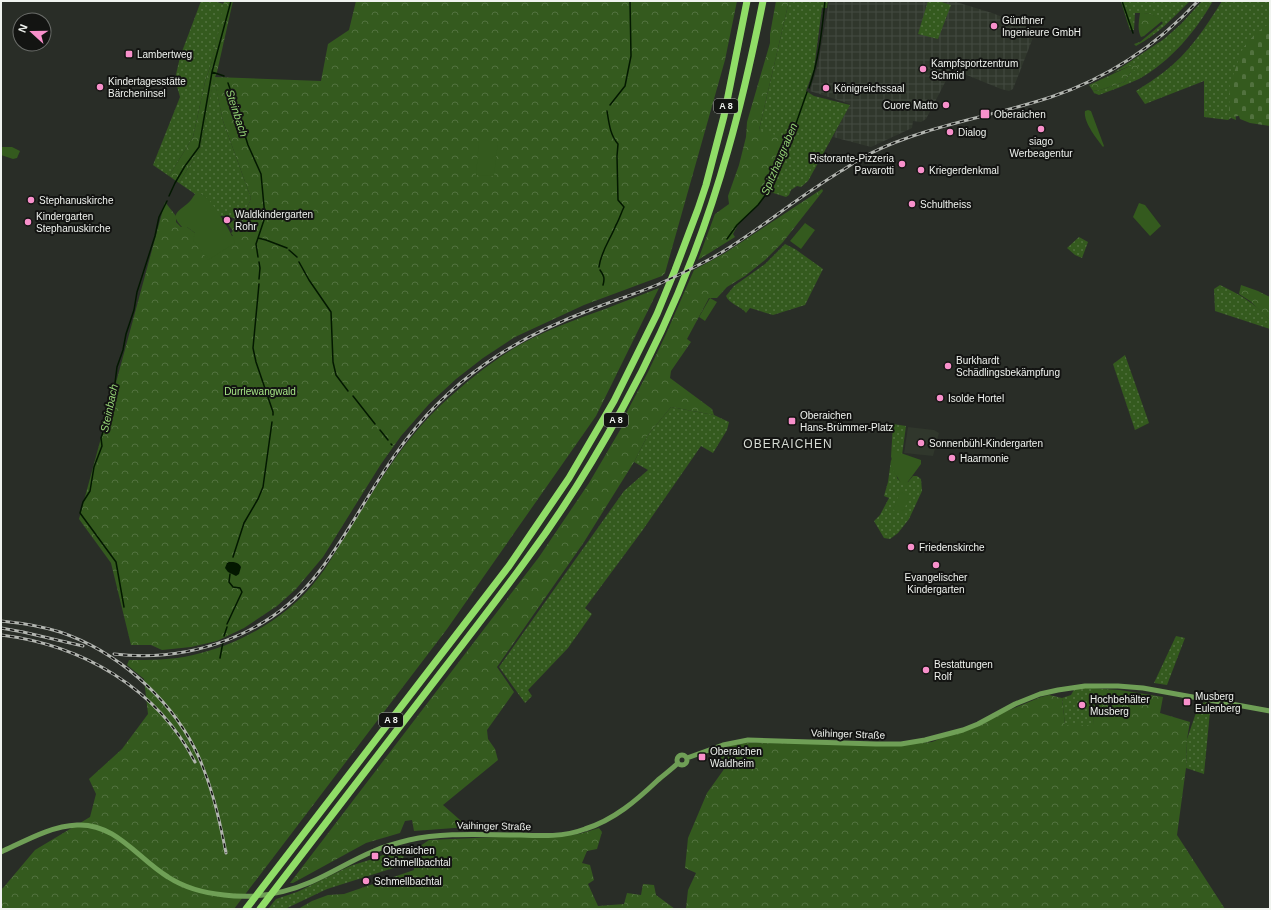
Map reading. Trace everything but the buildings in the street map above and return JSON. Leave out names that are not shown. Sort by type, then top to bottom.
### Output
[{"type":"highway","name":"A 8","points":[[246,909],[509,566],[569,478],[614,401],[644,341],[671,281],[698,209],[715,153],[724,116],[747,1]]},
{"type":"highway","name":"A 8","points":[[260,909],[530,556],[560,512],[623,407],[664,324],[703,227],[727,153],[744,92],[763,1]]},
{"type":"main road","name":"Vaihinger Straße","points":[[1,852],[33,837],[56,829],[77,825],[90,825],[111,833],[158,870],[188,887],[204,892],[235,896],[271,894],[316,880],[373,851],[409,840],[453,835],[551,836],[569,834],[582,830],[602,822],[622,810],[678,763],[685,765],[687,758],[723,744],[748,740],[876,744],[912,743],[963,730],[978,724],[1024,700],[1058,690],[1085,686],[1103,685],[1143,688],[1270,711]]},
{"type":"shaded area","points":[[829,1],[953,1],[992,13],[1036,30],[1013,89],[1009,91],[1001,89],[952,69],[926,119],[921,122],[913,121],[912,128],[871,147],[833,137],[850,104],[810,91],[818,65]]},
{"type":"shaded area","name":"Sonnenbühl-Kindergarten","points":[[908,427],[934,430],[939,433],[933,456],[904,453]]},
{"type":"shaded area","points":[[229,562],[239,564],[241,567],[239,574],[236,576],[228,572],[225,568]]},
{"type":"green space","points":[[201,1],[213,1],[224,4],[212,61],[205,82],[193,137],[169,176],[153,165],[180,97],[175,79],[180,57]]},
{"type":"green space","name":"Dürrlewangwald","points":[[224,1],[233,1],[215,77],[321,81],[328,44],[349,30],[356,1],[737,1],[725,60],[665,273],[662,276],[584,305],[515,337],[483,358],[456,379],[429,404],[401,436],[381,464],[323,557],[296,589],[277,606],[244,628],[217,641],[191,647],[162,650],[151,645],[131,645],[111,563],[79,519],[165,202],[176,216],[176,222],[181,227],[187,227],[195,233],[233,236],[231,233],[233,231],[228,224],[236,219],[242,221],[251,198],[223,121],[214,79],[200,149],[179,183],[169,176],[193,137],[205,82],[212,61]]},
{"type":"green space","points":[[776,1],[789,1],[759,130],[789,139],[767,191],[758,205],[739,223],[733,234],[735,237],[698,260],[715,214],[729,204],[728,196],[739,165],[746,137],[747,122],[770,43],[770,34]]},
{"type":"green space","points":[[789,1],[828,1],[827,8],[822,8],[814,69],[806,91],[814,96],[850,105],[808,181],[801,187],[797,186],[791,190],[789,195],[786,197],[767,191],[783,154],[759,130]]},
{"type":"green space","points":[[928,1],[938,1],[951,5],[938,39],[918,34]]},
{"type":"green space","points":[[1119,1],[1190,1],[1158,31],[1144,42],[1136,46],[1134,44],[1140,42],[1163,23],[1154,15],[1135,13],[1134,30],[1130,30],[1121,2]]},
{"type":"green space","points":[[1202,1],[1213,1],[1190,35],[1162,64],[1139,79],[1099,95],[1094,93],[1093,91],[1124,82],[1131,72],[1130,66],[1113,73],[1164,39],[1181,24]]},
{"type":"green space","points":[[1222,1],[1270,1],[1270,29],[1235,109],[1236,120],[1231,118],[1228,120],[1204,117],[1204,81],[1145,104],[1136,91],[1154,80],[1181,57],[1203,30]]},
{"type":"green space","points":[[1140,13],[1152,14],[1162,21],[1141,37],[1139,28]]},
{"type":"green space","points":[[1270,23],[1270,126],[1250,123],[1240,119],[1239,116],[1229,117],[1230,84],[1243,48],[1256,33]]},
{"type":"green space","points":[[1137,65],[1139,68],[1131,72],[1124,82],[1093,91],[1089,85],[1130,66]]},
{"type":"green space","points":[[214,77],[223,121],[251,198],[242,221],[227,216],[220,216],[205,197],[201,194],[195,194],[179,183],[200,149]]},
{"type":"green space","points":[[1085,111],[1091,111],[1104,146],[1103,147],[1086,120]]},
{"type":"green space","points":[[479,141],[498,141],[494,176],[476,175]]},
{"type":"green space","points":[[2,147],[12,147],[20,151],[17,158],[13,159],[1,155]]},
{"type":"green space","points":[[822,189],[823,191],[783,242],[765,260],[745,276],[727,287],[717,298],[709,298],[687,339],[691,342],[671,371],[670,378],[712,409],[714,415],[671,407],[648,435],[634,462],[584,542],[497,667],[514,692],[487,730],[488,739],[495,749],[498,760],[443,805],[468,827],[414,831],[412,820],[405,821],[400,833],[366,843],[293,883],[290,883],[539,557],[589,483],[623,425],[622,421],[648,372],[694,270],[725,253]]},
{"type":"green space","points":[[195,194],[201,194],[215,208],[226,224],[235,243],[208,260],[193,240],[195,233],[187,227],[182,227],[176,219],[176,214]]},
{"type":"green space","points":[[1139,203],[1145,205],[1161,226],[1150,236],[1133,217]]},
{"type":"green space","points":[[805,223],[815,230],[801,249],[790,241]]},
{"type":"green space","points":[[1079,237],[1088,242],[1082,258],[1075,255],[1067,248]]},
{"type":"green space","points":[[785,244],[795,249],[823,269],[805,305],[773,315],[750,308],[746,313],[730,301],[726,296],[734,286],[765,264]]},
{"type":"green space","points":[[1220,285],[1259,309],[1270,320],[1270,329],[1215,311],[1214,289]]},
{"type":"green space","points":[[1241,285],[1270,297],[1270,320],[1250,301],[1239,294]]},
{"type":"green space","points":[[659,288],[596,416],[447,629],[234,909],[1,909],[1,889],[35,850],[90,817],[96,794],[89,779],[122,749],[148,714],[144,679],[127,665],[129,660],[153,660],[193,655],[245,637],[278,617],[306,592],[321,574],[364,505],[413,435],[442,404],[461,387],[502,356],[533,338],[563,324]]},
{"type":"green space","points":[[710,298],[717,302],[705,321],[699,317]]},
{"type":"green space","points":[[1125,355],[1149,423],[1135,430],[1113,364]]},
{"type":"green space","points":[[671,407],[714,415],[729,422],[727,430],[713,453],[701,446],[642,531],[585,608],[592,614],[568,648],[528,690],[532,696],[525,703],[499,667],[624,491],[648,470],[634,462],[648,435]]},
{"type":"green space","points":[[893,424],[906,426],[902,455],[893,459],[891,457]]},
{"type":"green space","points":[[892,450],[921,460],[921,464],[907,483],[901,483],[891,467]]},
{"type":"green space","points":[[891,460],[900,467],[896,471],[897,478],[902,483],[908,482],[913,476],[917,476],[921,479],[922,491],[909,519],[898,533],[890,539],[884,538],[874,521],[880,515],[889,498],[884,496],[888,482]]},
{"type":"green space","points":[[900,492],[910,496],[902,514],[893,510]]},
{"type":"green space","points":[[1176,636],[1185,638],[1167,685],[1154,683]]},
{"type":"green space","points":[[1075,688],[1094,688],[1093,725],[1065,725],[1062,698],[1071,695]]},
{"type":"green space","points":[[1094,688],[1120,690],[1163,697],[1160,713],[1190,722],[1187,739],[1186,768],[1177,835],[1225,909],[675,909],[686,908],[688,890],[696,873],[685,868],[688,838],[707,793],[727,765],[716,752],[730,746],[745,743],[904,744],[932,742],[1049,695],[1062,698],[1065,725],[1093,725]]},
{"type":"green space","points":[[1211,701],[1204,774],[1186,768],[1187,739],[1198,707],[1202,703]]},
{"type":"green space","points":[[599,828],[602,832],[597,849],[587,851],[582,863],[590,865],[594,880],[588,884],[598,906],[624,904],[627,893],[641,895],[643,884],[654,885],[656,895],[675,909],[298,909],[312,901],[328,895],[344,894],[414,870],[413,851],[429,840],[521,836],[552,837],[579,834]]},
{"type":"green space","points":[[395,848],[401,848],[404,856],[403,865],[327,889],[285,909],[268,909],[276,899],[297,892],[350,866],[379,857]]},
{"type":"waterway","name":"Steinbach","points":[[169,196],[185,166],[199,147],[212,72],[231,1]]},
{"type":"waterway","points":[[610,105],[625,86],[631,56],[630,1]]},
{"type":"waterway","name":"Spitzhaugraben","points":[[809,88],[818,56],[825,1]]},
{"type":"waterway","points":[[1122,1],[1133,33]]},
{"type":"waterway","name":"Steinbach","points":[[212,72],[224,76]]},
{"type":"waterway","name":"Steinbach","points":[[228,83],[248,145],[261,174],[265,217],[256,244],[258,257]]},
{"type":"waterway","name":"Spitzhaugraben","points":[[727,239],[737,225],[758,205],[767,193],[791,138],[807,92]]},
{"type":"waterway","points":[[599,267],[604,251],[624,207],[618,200],[618,144],[612,133],[607,111]]},
{"type":"waterway","name":"Steinbach","points":[[124,607],[116,562],[80,513],[83,502],[90,491],[94,467],[102,446],[101,438],[107,420],[107,408],[114,391],[117,367],[134,310],[137,292],[155,236],[159,217],[167,201]]},
{"type":"waterway","points":[[258,238],[287,248]]},
{"type":"waterway","points":[[289,250],[297,257]]},
{"type":"waterway","name":"Steinbach","points":[[259,262],[259,279]]},
{"type":"waterway","points":[[299,262],[309,280],[331,312],[333,362],[336,375],[348,391]]},
{"type":"waterway","points":[[600,270],[604,277],[603,285]]},
{"type":"waterway","name":"Steinbach","points":[[259,284],[253,348],[273,415]]},
{"type":"waterway","points":[[353,396],[375,424]]},
{"type":"waterway","name":"Steinbach","points":[[233,557],[244,523],[263,487],[272,422]]},
{"type":"waterway","points":[[380,430],[388,440]]},
{"type":"waterway","name":"Steinbach","points":[[227,624],[242,592],[240,588],[233,587],[229,582],[230,574]]},
{"type":"waterway","name":"Steinbach","points":[[224,636],[227,627]]},
{"type":"waterway","name":"Steinbach","points":[[220,658],[223,642]]},
{"type":"railway","points":[[114,654],[143,656],[171,654],[200,649],[227,640],[253,628],[277,613],[299,595],[318,573],[339,544],[387,467],[416,427],[437,404],[460,383],[472,373],[510,348],[562,321],[654,286],[710,259],[741,240],[823,182],[869,154],[891,144],[936,128],[1051,97],[1112,70],[1166,32],[1198,1]]},
{"type":"railway","points":[[1,621],[46,628],[81,640],[120,663],[155,694],[184,730],[201,761],[214,800],[226,853]]},
{"type":"railway","points":[[1,628],[83,646]]},
{"type":"railway","points":[[1,635],[31,640],[60,649],[88,660],[114,674],[138,692],[160,712],[179,736],[195,762]]},
{"type":"place","name":"Günthner Ingenieure GmbH","points":[[994,26]]},
{"type":"place","name":"Lambertweg","points":[[129,54]]},
{"type":"place","name":"Kampfsportzentrum Schmid","points":[[923,69]]},
{"type":"place","name":"Kindertagesstätte Bärcheninsel","points":[[100,87]]},
{"type":"place","name":"Königreichssaal","points":[[826,88]]},
{"type":"place","name":"Cuore Matto","points":[[946,105]]},
{"type":"place","name":"Oberaichen","points":[[985,114]]},
{"type":"place","name":"siago Werbeagentur","points":[[1041,129]]},
{"type":"place","name":"Dialog","points":[[950,132]]},
{"type":"place","name":"Ristorante-Pizzeria Pavarotti","points":[[902,164]]},
{"type":"place","name":"Kriegerdenkmal","points":[[921,170]]},
{"type":"place","name":"Stephanuskirche","points":[[31,200]]},
{"type":"place","name":"Schultheiss","points":[[912,204]]},
{"type":"place","name":"Waldkindergarten Rohr","points":[[227,220]]},
{"type":"place","name":"Kindergarten Stephanuskirche","points":[[28,222]]},
{"type":"place","name":"Burkhardt Schädlingsbekämpfung","points":[[948,366]]},
{"type":"place","name":"Isolde Hortel","points":[[940,398]]},
{"type":"place","name":"Oberaichen Hans-Brümmer-Platz","points":[[792,421]]},
{"type":"place","name":"Sonnenbühl-Kindergarten","points":[[921,443]]},
{"type":"place","name":"Haarmonie","points":[[952,458]]},
{"type":"place","name":"Friedenskirche","points":[[911,547]]},
{"type":"place","name":"Evangelischer Kindergarten","points":[[936,565]]},
{"type":"place","name":"Bestattungen Rolf","points":[[926,670]]},
{"type":"place","name":"Musberg Eulenberg","points":[[1187,702]]},
{"type":"place","name":"Hochbehälter Musberg","points":[[1082,705]]},
{"type":"place","name":"Oberaichen Waldheim","points":[[702,757]]},
{"type":"place","name":"Oberaichen Schmellbachtal","points":[[375,856]]},
{"type":"place","name":"Schmellbachtal","points":[[366,881]]},
{"type":"district","name":"OBERAICHEN","points":[[788,444]]}]
